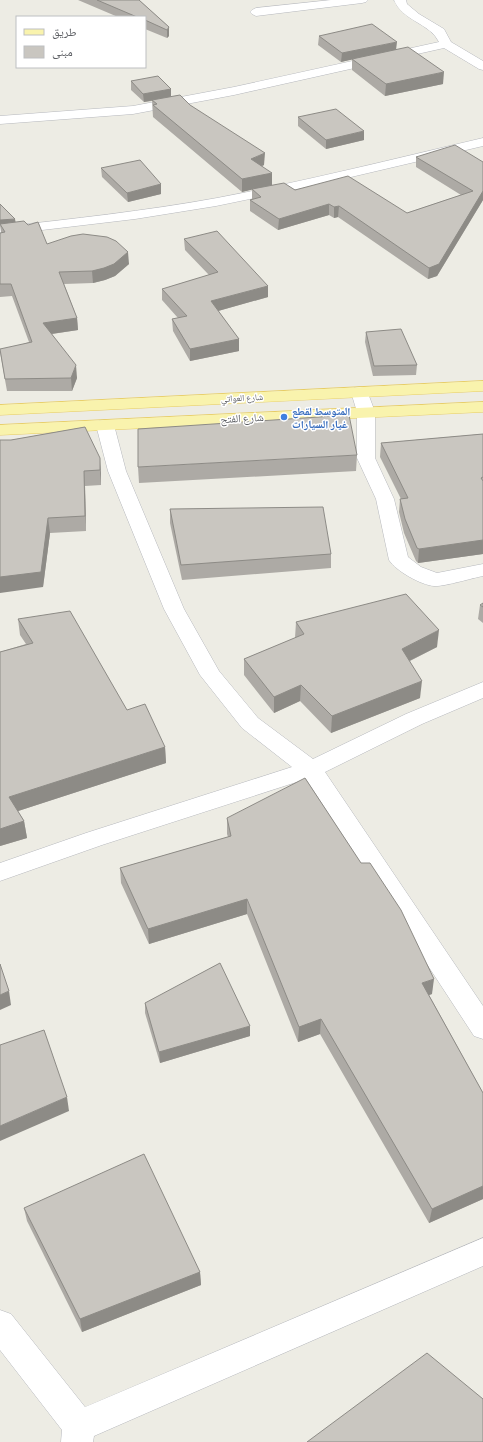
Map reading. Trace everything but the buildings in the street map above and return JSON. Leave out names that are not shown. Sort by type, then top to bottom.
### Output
[{"type":"main road","name":"شارع العواتي","points":[[0,410],[483,386]]},
{"type":"main road","name":"شارع الفتح","points":[[0,430],[483,407]]},
{"type":"street","points":[[256,12],[362,0]]},
{"type":"street","points":[[400,0],[402,5],[415,17],[440,32],[446,44],[483,66]]},
{"type":"street","points":[[0,120],[133,110],[234,92],[446,44]]},
{"type":"street","points":[[0,232],[108,219],[215,202],[312,183],[483,142]]},
{"type":"street","points":[[360,392],[366,412],[366,458],[385,499],[399,560],[414,571],[435,580],[483,570]]},
{"type":"street","points":[[105,425],[117,471],[174,609],[211,675],[250,722],[312,769],[483,1028]]},
{"type":"street","points":[[0,872],[312,769],[414,719],[483,689]]},
{"type":"street","points":[[0,1324],[78,1434],[483,1252]]},
{"type":"place","name":"المتوسط لقطع غيار السيارات","points":[[284,417]]}]
